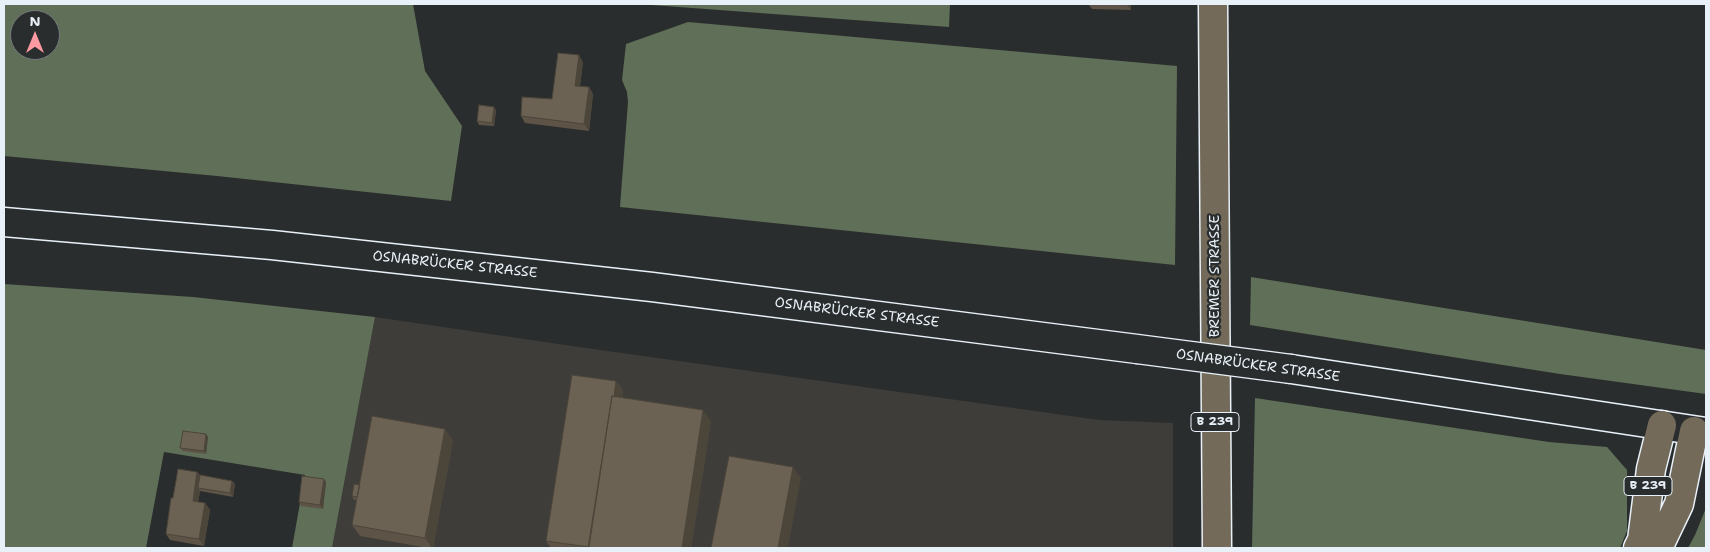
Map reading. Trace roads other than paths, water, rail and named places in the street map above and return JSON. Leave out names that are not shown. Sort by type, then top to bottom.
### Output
[{"type":"main road","name":"BREMER STRASSE","points":[[1213,4],[1217,548]]},
{"type":"main road","name":"OSNABRÜCKER STRASSE","points":[[4,222],[272,245],[652,287],[1291,370],[1662,424],[1700,432]]},
{"type":"main road","name":"B 239","points":[[1638,548],[1642,540],[1651,469],[1662,424]]},
{"type":"main road","name":"B 239","points":[[1658,548],[1679,504],[1700,432]]}]
